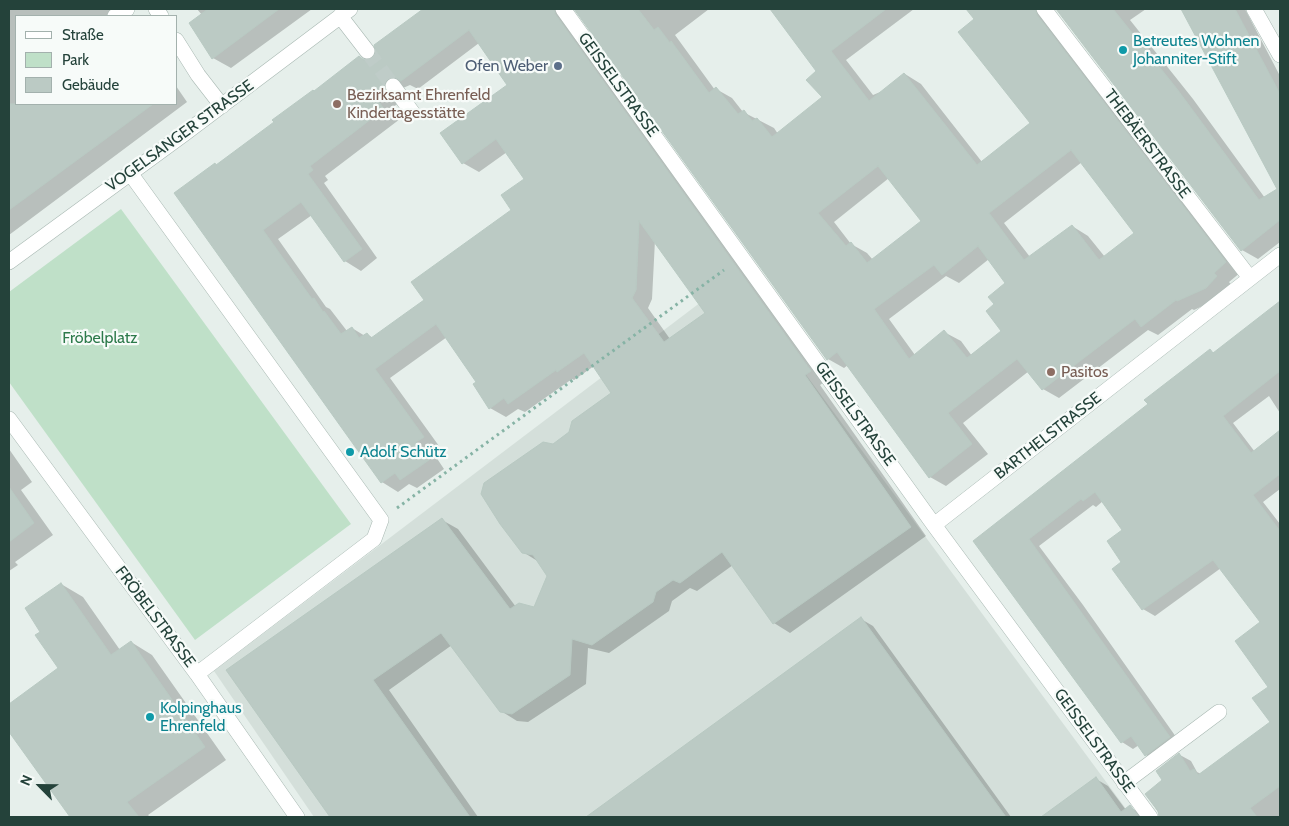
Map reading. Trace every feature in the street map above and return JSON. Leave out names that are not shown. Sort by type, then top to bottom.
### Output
[{"type":"street","name":"GEISSELSTRASSE","points":[[563,9],[934,525],[1150,817]]},
{"type":"street","name":"THEBÄERSTRASSE","points":[[1044,9],[1250,278]]},
{"type":"street","points":[[1257,10],[1280,56]]},
{"type":"street","points":[[345,12],[367,51]]},
{"type":"street","name":"VOGELSANGER STRASSE","points":[[9,262],[222,106],[345,12]]},
{"type":"street","points":[[178,43],[198,75],[222,106]]},
{"type":"street","points":[[393,86],[412,112]]},
{"type":"street","points":[[130,173],[380,520],[374,539],[197,674]]},
{"type":"street","name":"BARTHELSTRASSE","points":[[934,525],[1280,255]]},
{"type":"street","name":"FRÖBELSTRASSE","points":[[9,420],[197,674],[297,817]]},
{"type":"street","points":[[1124,783],[1219,712]]},
{"type":"path","points":[[380,520],[742,257]]},
{"type":"shaded area","points":[[734,277],[1132,817],[314,817],[214,671]]},
{"type":"green space","name":"Fröbelplatz","points":[[121,209],[351,524],[195,640],[9,382],[9,292]]},
{"type":"building","points":[[208,9],[279,9],[212,59],[189,23]]},
{"type":"building","points":[[423,9],[554,9],[555,14],[811,371],[805,375],[911,527],[773,624],[722,552],[680,583],[673,580],[656,592],[653,602],[592,645],[572,639],[570,675],[512,714],[500,712],[441,633],[373,680],[470,817],[330,817],[226,670],[442,518],[510,609],[519,603],[534,607],[547,576],[533,555],[522,553],[500,524],[481,494],[484,483],[543,442],[553,444],[569,432],[572,421],[611,393],[584,353],[508,404],[504,398],[489,409],[473,384],[476,382],[436,324],[375,369],[424,437],[416,442],[429,460],[400,480],[395,473],[381,483],[174,193],[215,163],[216,165],[274,122],[272,120],[314,91],[359,56],[364,60],[372,59],[376,54],[374,45]],"holes":[[[469,30],[507,85],[440,133],[462,164],[496,139],[524,179],[501,195],[511,210],[411,282],[424,300],[371,338],[367,333],[359,338],[352,327],[341,334],[314,298],[312,299],[263,230],[301,202],[344,262],[362,249],[308,174],[313,170],[310,166],[384,109],[377,99],[386,92],[384,87],[387,79],[392,77],[401,81]],[[639,221],[705,313],[664,342],[632,298],[636,290]]]},
{"type":"building","points":[[574,9],[638,9],[654,30],[658,27],[670,43],[671,41],[709,93],[716,87],[738,114],[744,110],[752,121],[757,118],[772,137],[822,97],[806,80],[816,71],[770,9],[886,9],[831,51],[869,101],[904,73],[977,165],[1030,123],[958,32],[974,19],[966,9],[1035,9],[1037,15],[1226,262],[1214,273],[1217,276],[1206,288],[1176,300],[1141,327],[1135,319],[1042,390],[1017,359],[948,413],[972,444],[929,478],[837,352],[827,360]],"holes":[[[1071,150],[1134,233],[1099,260],[1072,225],[1024,260],[989,213]],[[878,166],[921,221],[867,263],[851,242],[846,246],[818,213]],[[978,246],[1005,283],[988,297],[994,304],[986,311],[1001,331],[967,358],[944,330],[909,359],[874,309],[934,265],[942,275]]]},
{"type":"building","points":[[1056,9],[1113,9],[1177,89],[1259,200],[1277,189],[1181,9],[1235,9],[1280,94],[1280,220],[1241,251]]},
{"type":"building","points":[[9,104],[152,105],[9,210]]},
{"type":"building","points":[[1280,301],[1280,371],[1223,416],[1251,453],[1280,430],[1280,474],[1253,495],[1280,531],[1280,786],[1250,808],[1257,817],[1159,817],[1158,811],[1145,794],[1162,780],[1156,771],[1179,753],[1190,771],[1194,769],[1198,775],[1270,722],[1252,698],[1268,687],[1235,641],[1260,622],[1213,560],[1142,610],[1112,569],[1121,562],[1107,541],[1122,530],[1095,492],[1083,501],[1081,499],[1029,539],[1170,737],[1145,756],[1131,736],[1121,743],[973,541],[1148,404],[1144,400],[1210,349],[1213,353]]},
{"type":"building","points":[[9,487],[34,523],[9,542]]},
{"type":"building","points":[[61,583],[111,655],[131,641],[205,747],[127,802],[139,817],[70,817],[9,732],[9,704],[58,668],[35,635],[40,632],[25,608]]},
{"type":"building","points":[[861,617],[1006,817],[586,817]]},
{"type":"building","points":[[1096,777],[1121,812],[1130,805],[1139,817],[1041,817]]},
{"type":"tunnel","points":[[367,51],[393,86]]},
{"type":"place","name":"Betreutes Wohnen Johanniter-Stift","points":[[1123,50]]},
{"type":"place","name":"Ofen Weber","points":[[558,66]]},
{"type":"place","name":"Bezirksamt Ehrenfeld Kindertagesstätte","points":[[337,104]]},
{"type":"place","name":"Pasitos","points":[[1051,372]]},
{"type":"place","name":"Adolf Schütz","points":[[350,452]]},
{"type":"place","name":"Kolpinghaus Ehrenfeld","points":[[150,717]]}]
